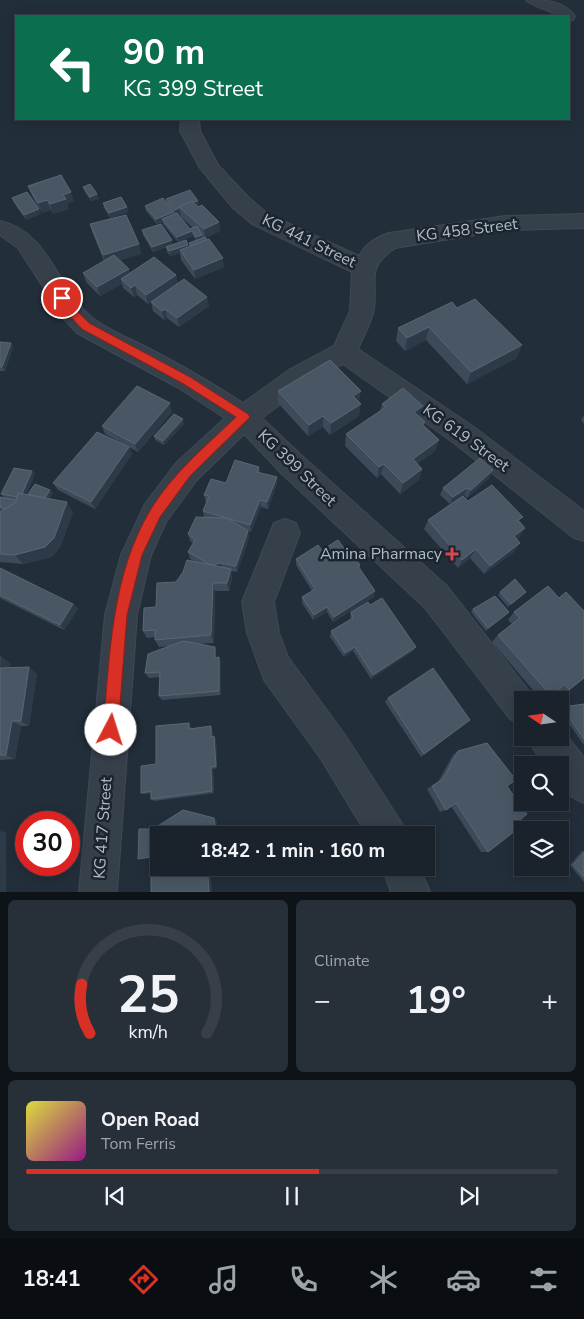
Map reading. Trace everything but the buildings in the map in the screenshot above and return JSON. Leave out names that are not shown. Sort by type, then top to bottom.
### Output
[{"type":"street","points":[[534,0],[555,6],[565,15]]},
{"type":"street","name":"KG 441 Street","points":[[190,120],[190,131],[210,168],[241,203],[260,219],[298,235],[364,268],[362,311],[344,352]]},
{"type":"street","name":"KG 458 Street","points":[[364,268],[372,254],[389,240],[506,223],[584,221]]},
{"type":"street","name":"KG 399 Street","points":[[0,228],[9,230],[26,243],[72,312],[86,326],[186,380],[244,417],[291,464],[436,597],[514,697]]},
{"type":"street","points":[[244,417],[298,377],[344,352]]},
{"type":"street","name":"KG 619 Street","points":[[344,352],[464,435],[584,528]]},
{"type":"street","name":"KG 417 Street","points":[[98,892],[121,615],[136,555],[156,513],[186,472],[244,417]]},
{"type":"street","points":[[285,534],[258,602],[263,633],[276,668],[334,747],[382,826]]},
{"type":"street","points":[[552,746],[584,785]]},
{"type":"street","points":[[404,876],[411,892]]},
{"type":"place","name":"Amina Pharmacy","points":[[452,554]]},
{"type":"route","points":[[62,298],[72,312],[86,326],[186,380],[244,417],[186,472],[156,513],[136,555],[121,615],[111,730]]}]
